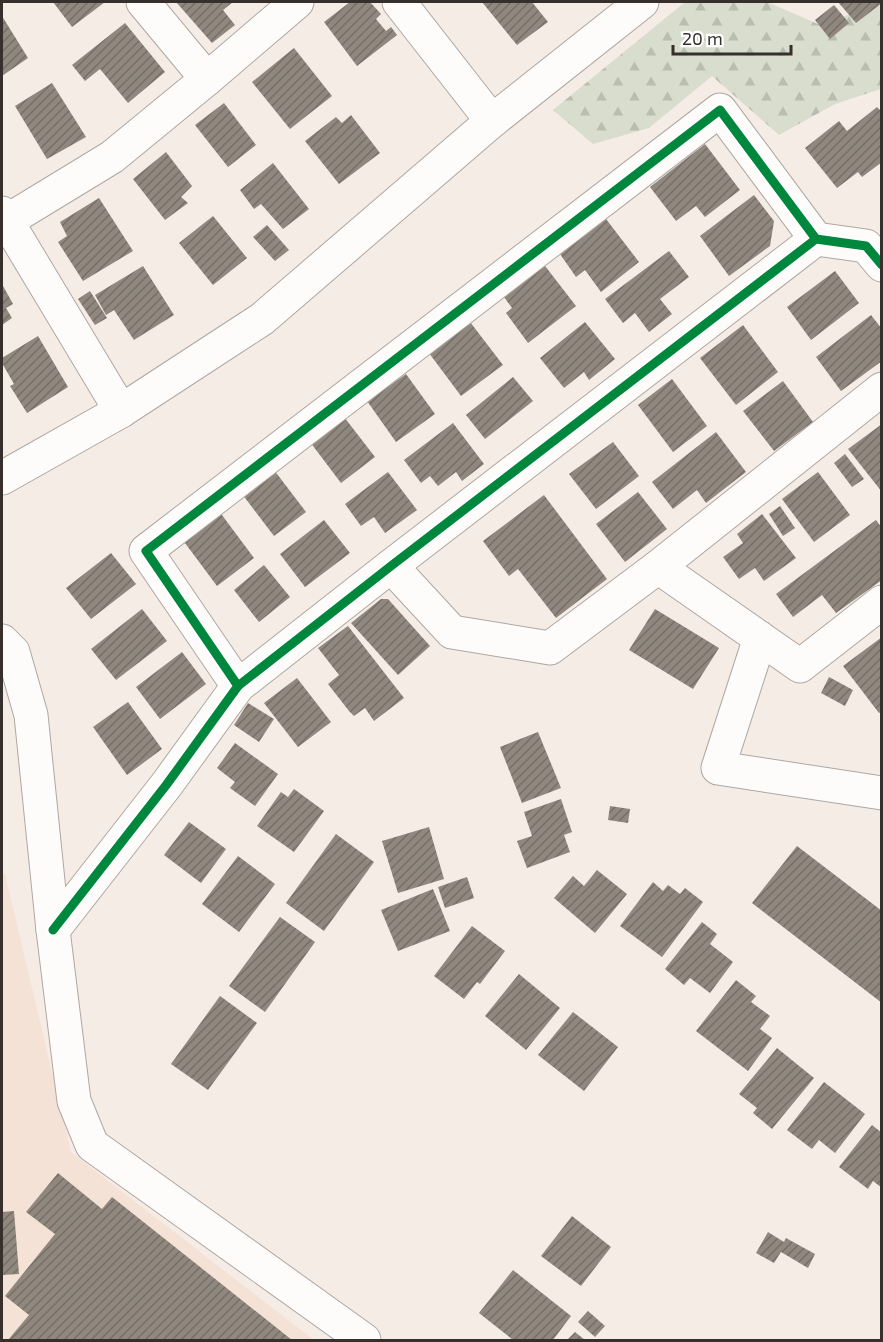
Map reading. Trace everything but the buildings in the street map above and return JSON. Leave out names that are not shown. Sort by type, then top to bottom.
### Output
[{"type":"street","points":[[143,2],[207,79]]},
{"type":"street","points":[[121,411],[3,219],[112,157],[297,2]]},
{"type":"street","points":[[399,2],[492,121]]},
{"type":"street","points":[[2,478],[121,411],[262,319],[492,121],[642,2]]},
{"type":"street","points":[[238,686],[146,551],[720,110],[816,239],[866,246],[882,265]]},
{"type":"street","points":[[53,930],[167,784],[238,686],[816,239]]},
{"type":"street","points":[[391,566],[452,632],[550,648],[658,567],[882,389]]},
{"type":"street","points":[[658,567],[800,666],[882,602]]},
{"type":"street","points":[[760,638],[718,768],[882,793]]},
{"type":"street","points":[[2,641],[14,652],[31,715],[53,930],[74,1101],[92,1145],[364,1341]]},
{"type":"shaded area","points":[[2,874],[5,874],[71,1152],[314,1340],[2,1340]]},
{"type":"green space","points":[[685,2],[767,2],[818,24],[881,5],[881,89],[835,104],[779,135],[712,76],[649,128],[593,144],[553,110]]},
{"type":"cycle path","points":[[238,686],[146,551],[720,110],[816,239]]},
{"type":"cycle path","points":[[53,930],[167,784],[238,686],[816,239],[866,246],[882,265]]}]
